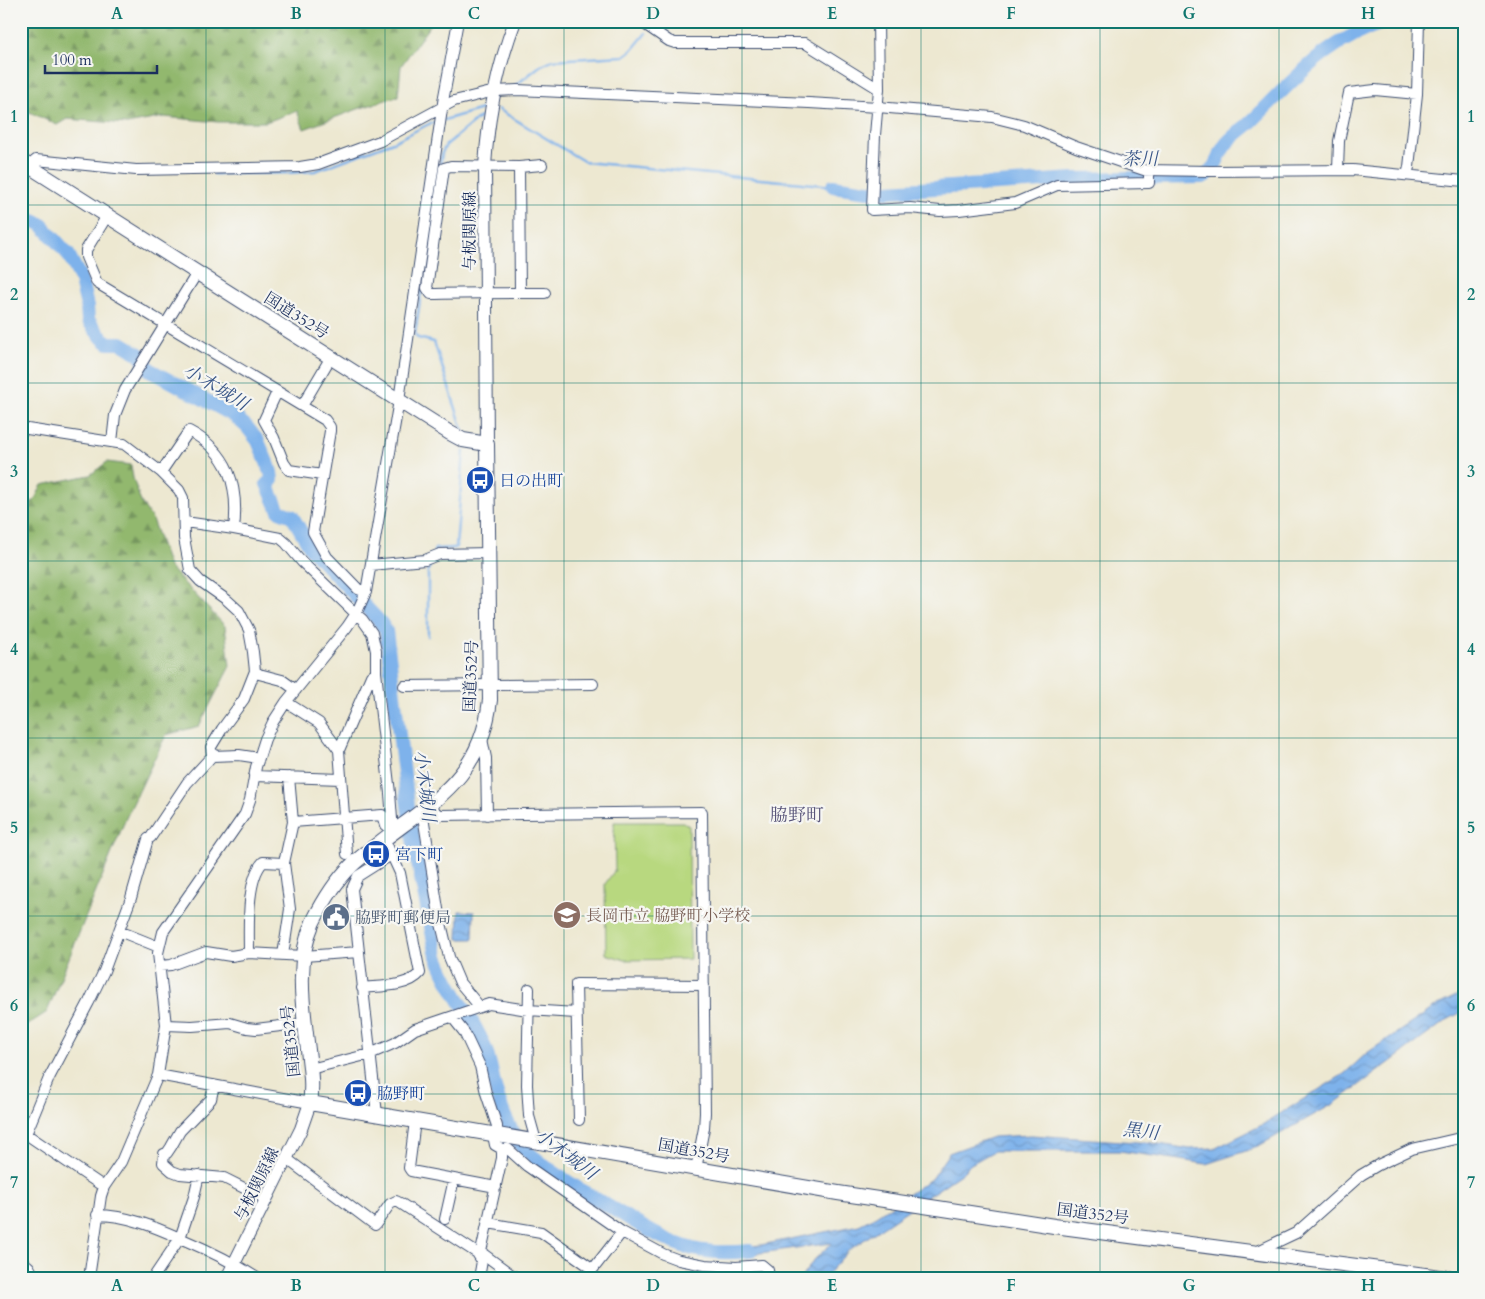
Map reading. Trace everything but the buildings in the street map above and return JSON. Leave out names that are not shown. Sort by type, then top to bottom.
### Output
[{"type":"highway","name":"国道352号","points":[[25,163],[463,440],[487,444],[490,686],[488,713],[482,739],[461,776],[447,790],[422,810],[391,829],[352,865],[334,887],[313,924],[304,956],[302,992],[312,1090],[310,1103],[415,1121],[498,1138],[533,1141],[838,1193],[1054,1226],[1448,1278]]},
{"type":"main road","name":"与板関原線","points":[[487,444],[485,166],[495,90],[502,60],[515,21]]},
{"type":"main road","name":"与板関原線","points":[[227,1278],[287,1159],[301,1129],[310,1103]]},
{"type":"street","points":[[89,1278],[97,1215],[104,1188],[124,1156],[158,1075],[166,1025],[159,947],[163,932],[245,814],[259,758],[273,722],[286,702],[356,613],[365,594],[399,400],[458,21]]},
{"type":"street","points":[[640,21],[653,24],[664,37],[675,43],[805,43],[879,89]]},
{"type":"street","points":[[878,21],[879,89],[872,210],[910,208],[940,211],[1005,205],[1015,203],[1057,185],[1149,183],[1149,170]]},
{"type":"street","points":[[1407,175],[1417,94],[1419,21]]},
{"type":"street","points":[[25,163],[36,160],[136,170],[300,167],[318,164],[380,141],[454,102],[495,90],[592,92],[878,107],[1000,119],[1024,125],[1110,160],[1135,168],[1149,170],[1338,170],[1464,181]]},
{"type":"street","points":[[1338,170],[1339,141],[1349,93],[1375,90],[1417,94]]},
{"type":"street","points":[[542,165],[519,167],[451,166],[444,168],[427,288],[431,294],[545,293]]},
{"type":"street","points":[[519,167],[520,293]]},
{"type":"street","points":[[107,216],[86,250],[86,257],[97,283],[325,420],[330,427],[313,532],[327,557],[365,594]]},
{"type":"street","points":[[112,442],[115,415],[119,402],[197,273]]},
{"type":"street","points":[[302,406],[331,357]]},
{"type":"street","points":[[277,392],[264,420],[284,463],[289,470],[322,475]]},
{"type":"street","points":[[21,428],[124,444],[161,472],[179,490],[183,498],[184,538],[190,570],[200,581],[227,600],[244,618],[250,636],[255,671],[244,699],[211,747],[212,756]]},
{"type":"street","points":[[161,472],[189,431],[205,439],[221,458],[232,477],[236,508],[234,529]]},
{"type":"street","points":[[184,522],[280,538],[362,619],[372,633],[376,651],[376,672],[384,736],[391,829]]},
{"type":"street","points":[[371,565],[425,560],[440,554],[489,553]]},
{"type":"street","points":[[255,671],[259,674],[282,680],[296,690]]},
{"type":"street","points":[[348,854],[340,779],[339,750],[370,676],[376,672]]},
{"type":"street","points":[[404,686],[593,684]]},
{"type":"street","points":[[286,702],[318,723],[339,750]]},
{"type":"street","points":[[482,739],[486,758],[487,815]]},
{"type":"street","points":[[104,1188],[26,1134],[49,1078],[104,971],[131,898],[148,839],[187,783],[212,756],[239,755],[259,758]]},
{"type":"street","points":[[254,776],[340,779]]},
{"type":"street","points":[[283,955],[290,909],[284,863],[293,822],[289,777]]},
{"type":"street","points":[[479,1007],[460,982],[449,957],[439,915],[422,810],[439,815],[702,812],[704,1121],[696,1169]]},
{"type":"street","points":[[293,822],[382,815],[391,829]]},
{"type":"street","points":[[362,988],[399,984],[420,973],[400,873],[390,851],[358,876],[350,886],[359,952],[362,988],[377,1114]]},
{"type":"street","points":[[249,953],[250,894],[258,872],[263,862],[284,863]]},
{"type":"street","points":[[118,932],[159,947]]},
{"type":"street","points":[[160,966],[171,965],[206,952],[231,956],[249,953],[304,956],[359,952]]},
{"type":"street","points":[[579,1120],[576,984],[704,984]]},
{"type":"street","points":[[529,989],[527,1085],[533,1141]]},
{"type":"street","points":[[310,1069],[370,1054],[395,1043],[416,1029],[489,1004],[528,1010],[576,1013]]},
{"type":"street","points":[[453,1016],[464,1032],[480,1066],[486,1093],[497,1126],[502,1158],[482,1252],[479,1278]]},
{"type":"street","points":[[166,1025],[192,1026],[230,1023],[256,1028],[305,1023]]},
{"type":"street","points":[[158,1075],[310,1103]]},
{"type":"street","points":[[214,1085],[212,1099],[180,1131],[167,1153],[164,1154],[163,1163],[172,1171],[180,1174],[224,1178],[266,1200]]},
{"type":"street","points":[[415,1121],[409,1168],[411,1171],[496,1187]]},
{"type":"street","points":[[1256,1252],[1296,1233],[1361,1175],[1378,1165],[1412,1150],[1464,1137]]},
{"type":"street","points":[[498,1138],[527,1166],[622,1232],[671,1258],[705,1265],[736,1267],[762,1265],[768,1270],[769,1278]]},
{"type":"street","points":[[287,1159],[375,1225],[390,1204],[396,1201],[482,1252],[516,1278]]},
{"type":"street","points":[[152,1278],[180,1238],[194,1197],[199,1175]]},
{"type":"street","points":[[445,1219],[454,1179]]},
{"type":"street","points":[[97,1215],[131,1220],[160,1228],[234,1263],[257,1278]]},
{"type":"street","points":[[488,1223],[541,1232],[593,1269]]},
{"type":"street","points":[[586,1278],[622,1232]]},
{"type":"street","points":[[21,1260],[30,1267],[35,1278]]},
{"type":"green space","points":[[21,21],[433,21],[401,66],[398,96],[304,129],[297,111],[266,122],[218,122],[164,117],[127,124],[67,119],[57,125],[21,108]]},
{"type":"green space","points":[[107,462],[131,465],[141,502],[152,519],[169,567],[225,626],[230,666],[199,726],[166,735],[126,818],[47,1012],[21,1029],[21,506],[34,501],[42,485],[90,475]]},
{"type":"green space","points":[[614,822],[683,822],[689,826],[690,959],[625,960],[606,954],[605,884],[615,870]]},
{"type":"water","points":[[459,911],[474,912],[473,939],[458,939]]},
{"type":"water","points":[[1464,992],[1464,1011],[1447,1020],[1335,1103],[1255,1148],[1206,1164],[1120,1151],[994,1151],[971,1164],[962,1173],[849,1250],[824,1278],[801,1278],[813,1261],[832,1243],[731,1257],[732,1248],[761,1245],[859,1225],[876,1216],[931,1179],[949,1153],[993,1137],[1031,1135],[1152,1143],[1190,1149],[1216,1148],[1262,1125],[1344,1074],[1367,1053],[1438,1005]]},
{"type":"waterway","name":"茶川","points":[[833,186],[868,191],[888,191],[1074,179],[1203,177],[1214,166],[1230,140],[1314,61],[1347,39],[1366,29],[1388,21]]},
{"type":"waterway","points":[[516,85],[540,66],[552,60],[624,56],[632,50],[646,33]]},
{"type":"waterway","points":[[444,120],[482,109]]},
{"type":"waterway","points":[[498,109],[585,162],[833,186]]},
{"type":"waterway","points":[[440,166],[442,153],[446,145],[480,117]]},
{"type":"waterway","points":[[214,174],[315,171],[393,142],[436,122]]},
{"type":"waterway","name":"小木城川","points":[[21,216],[41,224],[68,254],[80,277],[87,306],[88,320],[100,336],[108,343],[121,343],[139,354],[150,370],[233,415],[247,427],[258,441],[271,472],[272,480],[267,484],[279,511],[292,516],[312,550],[381,623],[386,631],[411,829],[437,956],[447,979],[483,1043],[496,1091],[512,1132],[521,1146],[571,1184],[671,1241],[682,1246],[707,1251],[750,1251]]},
{"type":"waterway","points":[[431,226],[415,334],[418,338],[434,342],[463,430]]},
{"type":"waterway","points":[[434,551],[435,549],[456,547],[464,451]]},
{"type":"waterway","points":[[428,636],[428,572],[431,560]]},
{"type":"place","name":"日の出町","points":[[480,480]]},
{"type":"place","name":"宮下町","points":[[376,854]]},
{"type":"place","name":"長岡市立 脇野町小学校","points":[[567,915]]},
{"type":"place","name":"脇野町郵便局","points":[[336,917]]},
{"type":"place","name":"脇野町","points":[[358,1093]]},
{"type":"district","name":"脇野町","points":[[797,815]]},
{"type":"water label","name":"黒川","points":[[1141,1131]]}]
